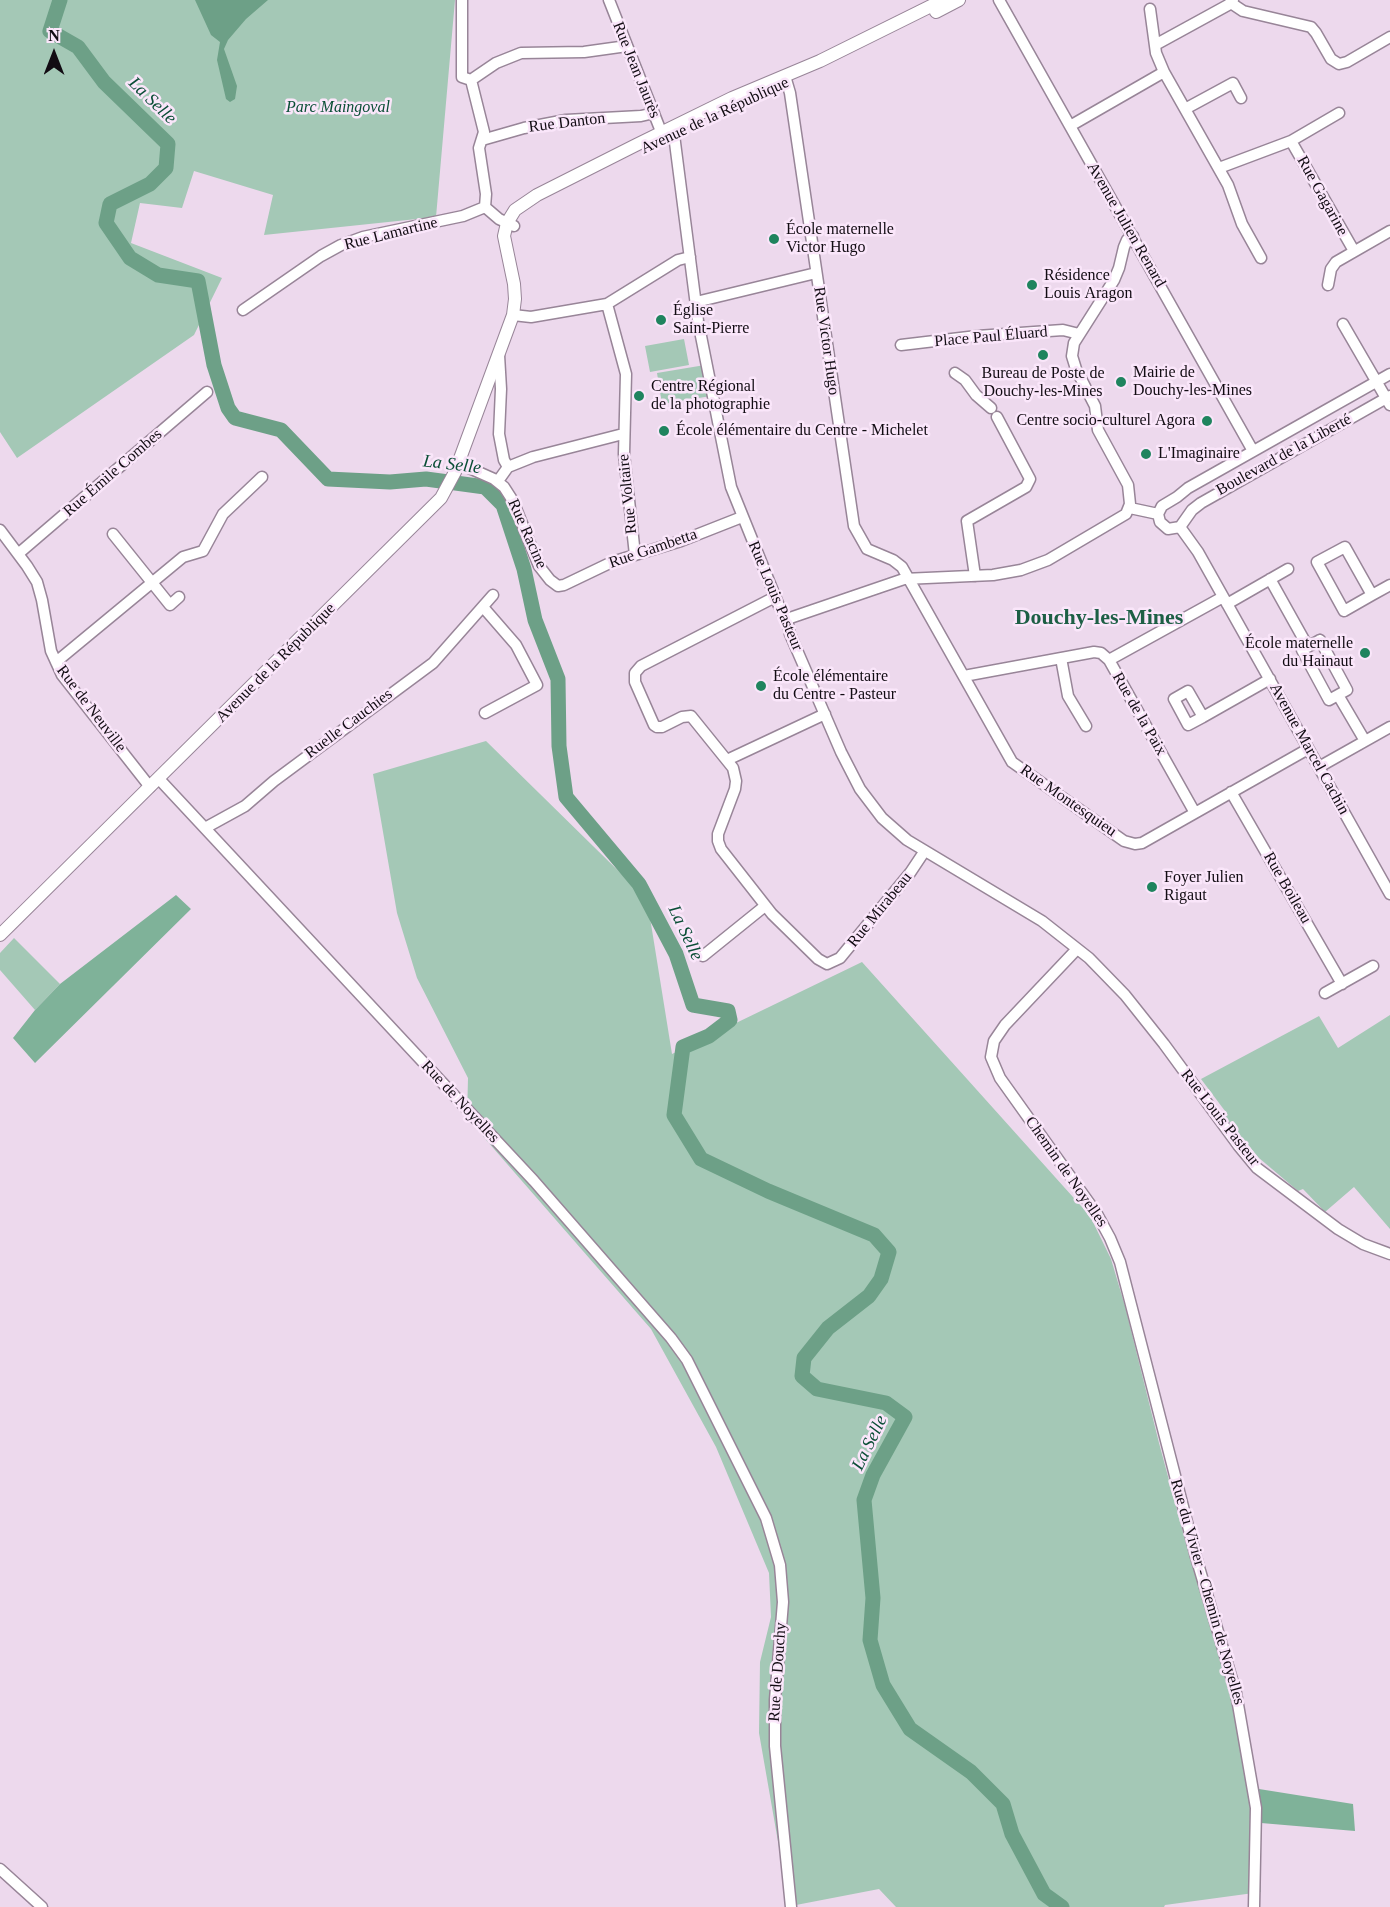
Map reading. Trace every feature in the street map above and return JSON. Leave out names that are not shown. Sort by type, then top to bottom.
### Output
[{"type":"main road","name":"Avenue de la République","points":[[0,936],[434,506],[444,493],[457,468],[513,315],[515,299],[504,236],[515,210],[530,199],[668,133],[952,1]]},
{"type":"street","points":[[462,0],[462,77],[471,80]]},
{"type":"street","name":"Rue Jean Jaurès","points":[[609,0],[654,113],[668,133]]},
{"type":"street","name":"Avenue Julien Renard","points":[[999,0],[1253,451]]},
{"type":"street","points":[[1155,45],[1232,2],[1243,11],[1311,27],[1330,59],[1339,64],[1347,62],[1390,37]]},
{"type":"street","points":[[1150,9],[1157,58],[1230,189],[1242,224],[1261,258]]},
{"type":"street","points":[[471,80],[496,63],[521,53],[584,52],[627,46]]},
{"type":"street","points":[[1070,126],[1164,72]]},
{"type":"street","points":[[471,80],[483,127],[479,151],[486,194],[485,207],[492,214],[510,224]]},
{"type":"street","name":"Rue Victor Hugo","points":[[786,80],[852,521],[867,549],[897,562],[909,579]]},
{"type":"street","points":[[1185,109],[1233,83],[1241,98]]},
{"type":"street","name":"Rue Danton","points":[[482,140],[524,128],[566,120],[640,116],[654,113]]},
{"type":"street","name":"Rue Gagarine","points":[[1219,168],[1291,141],[1340,113]]},
{"type":"street","name":"Rue Louis Pasteur","points":[[668,133],[696,302],[728,472],[742,517],[775,597],[787,619],[790,633],[848,767],[872,807],[893,829],[924,852],[1042,921],[1077,949],[1125,995],[1257,1168],[1338,1229],[1363,1244],[1390,1254]]},
{"type":"street","name":"Rue Gagarine","points":[[1291,141],[1353,251]]},
{"type":"street","name":"Rue Lamartine","points":[[243,310],[321,256],[341,245],[371,235],[469,214],[485,207]]},
{"type":"street","name":"Rue Gagarine","points":[[1328,285],[1334,264],[1390,231]]},
{"type":"street","points":[[787,619],[909,579],[1008,573],[1034,566],[1124,517],[1130,508],[1128,485],[1098,429],[1095,406],[1072,360],[1073,347],[1079,334],[1114,280],[1124,247],[1133,236]]},
{"type":"street","points":[[513,315],[531,317],[607,304],[678,260],[690,256]]},
{"type":"street","points":[[696,302],[816,273]]},
{"type":"street","name":"Rue Voltaire","points":[[607,304],[625,369],[623,434],[634,555]]},
{"type":"street","name":"Boulevard de la Liberté","points":[[1183,522],[1201,503],[1389,400],[1376,382],[1343,324]]},
{"type":"street","name":"Place Paul Éluard","points":[[902,345],[977,336],[1064,330],[1079,334]]},
{"type":"street","name":"Avenue de la République","points":[[499,355],[501,389],[498,430],[503,457],[508,467]]},
{"type":"street","points":[[955,373],[965,380],[994,413],[1030,479],[1026,487],[967,521],[975,576]]},
{"type":"street","name":"Boulevard de la Liberté","points":[[1169,502],[1188,488],[1390,374]]},
{"type":"street","name":"Rue Émile Combes","points":[[18,554],[207,392]]},
{"type":"street","points":[[498,481],[508,467],[540,455],[623,434]]},
{"type":"street","name":"Rue Racine","points":[[457,468],[498,481],[504,487],[513,501],[539,566],[553,583],[558,586],[564,585]]},
{"type":"street","points":[[56,662],[187,555],[202,551],[225,511],[262,477]]},
{"type":"street","points":[[1175,502],[1182,506],[1183,522],[1172,529],[1166,528],[1160,522],[1158,514],[1162,506],[1175,502]]},
{"type":"street","points":[[1130,508],[1158,514]]},
{"type":"street","name":"Rue Gambetta","points":[[564,585],[612,562],[681,541],[742,517]]},
{"type":"street","name":"Avenue Marcel Cachin","points":[[1183,522],[1390,894]]},
{"type":"street","name":"Rue de Neuville","points":[[0,530],[31,571],[39,588],[49,645],[70,686],[155,783]]},
{"type":"street","points":[[113,534],[170,605],[179,597]]},
{"type":"street","points":[[1372,595],[1345,547],[1317,562],[1344,610],[1372,595],[1390,585]]},
{"type":"street","points":[[1108,660],[1288,569]]},
{"type":"street","name":"Rue Montesquieu","points":[[909,579],[1015,765],[1125,841],[1135,844],[1142,843],[1308,749]]},
{"type":"street","points":[[1270,579],[1308,647]]},
{"type":"street","name":"Ruelle Cauchies","points":[[205,828],[246,806],[274,781],[433,663],[493,595]]},
{"type":"street","points":[[703,956],[765,906],[731,865],[718,841],[718,829],[736,785],[734,772],[728,760],[691,716],[685,716],[662,727],[657,727],[652,722],[635,682],[634,673],[638,668],[775,597]]},
{"type":"street","points":[[483,607],[516,645],[537,685],[484,713]]},
{"type":"street","points":[[1320,640],[1347,690],[1338,695],[1329,700],[1302,650],[1320,640]]},
{"type":"street","name":"Rue de la Paix","points":[[964,676],[1097,652],[1108,660],[1195,813]]},
{"type":"street","points":[[1061,658],[1068,696],[1086,726]]},
{"type":"street","points":[[1203,717],[1270,679]]},
{"type":"street","points":[[1338,695],[1365,741]]},
{"type":"street","points":[[728,760],[825,714]]},
{"type":"street","points":[[1319,767],[1390,727]]},
{"type":"street","name":"Rue de Noyelles","points":[[155,783],[205,828],[517,1162],[664,1329],[687,1360],[731,1447]]},
{"type":"street","name":"Rue Boileau","points":[[1231,792],[1342,984]]},
{"type":"street","name":"Rue Mirabeau","points":[[765,906],[818,959],[831,964],[840,958],[910,873],[924,852]]},
{"type":"street","name":"Chemin de Noyelles","points":[[1077,949],[1005,1025],[992,1045],[991,1053],[994,1067],[1101,1220],[1126,1282]]},
{"type":"street","points":[[1325,993],[1373,966]]},
{"type":"street","name":"Rue du Vivier - Chemin de Noyelles","points":[[1126,1282],[1193,1548],[1236,1693],[1256,1808],[1254,1907]]},
{"type":"street","name":"Rue de Douchy","points":[[731,1447],[766,1518],[776,1545],[781,1574],[783,1602],[774,1734],[791,1907]]},
{"type":"street","points":[[0,1869],[42,1907]]},
{"type":"green space","name":"Parc Maingoval","points":[[0,0],[455,0],[436,217],[264,235],[273,195],[194,171],[182,208],[140,203],[131,243],[222,278],[194,335],[17,458],[0,432]]},
{"type":"green space","points":[[684,339],[689,365],[650,372],[645,346]]},
{"type":"green space","points":[[705,365],[711,396],[662,404],[657,373]]},
{"type":"green space","points":[[486,741],[647,899],[672,1054],[862,962],[1090,1216],[1111,1259],[1125,1306],[1191,1562],[1216,1633],[1235,1671],[1261,1892],[1165,1905],[1164,1907],[896,1907],[879,1889],[796,1905],[791,1853],[780,1853],[759,1733],[760,1662],[771,1617],[769,1573],[716,1447],[651,1329],[467,1118],[468,1078],[417,978],[397,913],[373,774]]},
{"type":"green space","points":[[14,938],[60,984],[35,1010],[0,970],[0,953]]},
{"type":"green space","points":[[1390,1015],[1390,1229],[1354,1187],[1325,1212],[1303,1189],[1298,1191],[1259,1158],[1225,1117],[1228,1115],[1201,1079],[1319,1016],[1338,1048]]},
{"type":"shaded area","points":[[195,0],[268,0],[246,19],[228,40],[224,49],[237,86],[235,99],[230,102],[226,99],[217,60],[220,42],[211,35]]},
{"type":"shaded area","points":[[176,895],[191,909],[35,1063],[13,1038],[35,1010],[60,984]]},
{"type":"shaded area","points":[[1259,1789],[1353,1804],[1355,1831],[1261,1823]]},
{"type":"waterway","name":"La Selle","points":[[60,0],[50,31],[78,47],[104,82],[168,144],[166,168],[150,184],[110,204],[106,223],[130,258],[158,275],[198,281],[214,365],[228,408],[235,418],[281,430],[328,479],[390,482],[426,479],[485,487],[503,505],[524,569],[535,620],[558,679],[559,746],[566,797],[639,884],[676,954],[693,1005],[728,1011],[730,1020],[709,1036],[683,1047],[674,1115],[701,1159],[768,1191],[874,1235],[889,1252],[881,1279],[869,1296],[828,1328],[804,1358],[802,1376],[817,1389],[886,1403],[905,1417],[873,1475],[864,1500],[873,1598],[870,1640],[883,1685],[910,1729],[971,1772],[1003,1804],[1012,1834],[1044,1894],[1062,1907]]},
{"type":"place","name":"École maternelle Victor Hugo","points":[[774,239]]},
{"type":"place","name":"Résidence Louis Aragon","points":[[1032,285]]},
{"type":"place","name":"Église Saint-Pierre","points":[[661,320]]},
{"type":"place","name":"Bureau de Poste de Douchy-les-Mines","points":[[1043,355]]},
{"type":"place","name":"Mairie de Douchy-les-Mines","points":[[1121,382]]},
{"type":"place","name":"Centre Régional de la photographie","points":[[639,396]]},
{"type":"place","name":"Centre socio-culturel Agora","points":[[1207,421]]},
{"type":"place","name":"École élémentaire du Centre - Michelet","points":[[664,431]]},
{"type":"place","name":"L'Imaginaire","points":[[1146,454]]},
{"type":"place","name":"École maternelle du Hainaut","points":[[1365,653]]},
{"type":"place","name":"École élémentaire du Centre - Pasteur","points":[[761,686]]},
{"type":"place","name":"Foyer Julien Rigaut","points":[[1152,887]]},
{"type":"district","name":"Douchy-les-Mines","points":[[1099,618]]}]
